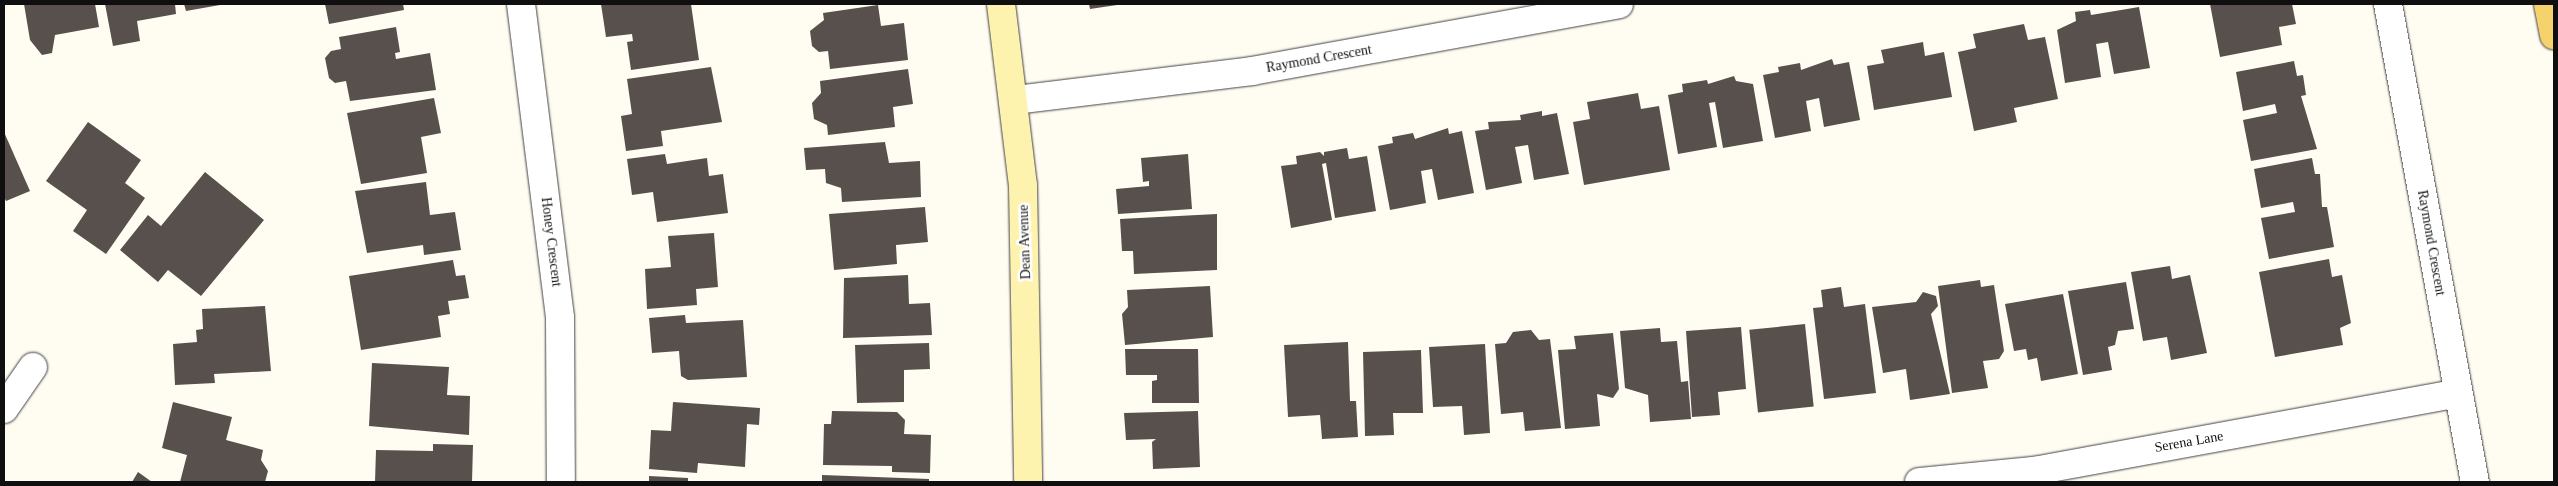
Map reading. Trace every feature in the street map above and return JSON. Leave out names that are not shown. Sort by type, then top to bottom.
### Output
[{"type":"main road","points":[[2548,4],[2554,35]]},
{"type":"street","name":"Honey Crescent","points":[[521,4],[560,318],[560,482]]},
{"type":"street","name":"Dean Avenue","points":[[1002,4],[1016,100],[1029,359],[1028,482]]},
{"type":"street","name":"Raymond Crescent","points":[[1016,100],[1252,71],[1619,4]]},
{"type":"street","name":"Raymond Crescent","points":[[2388,4],[2475,482]]},
{"type":"street","points":[[4,409],[34,368]]},
{"type":"street","name":"Serena Lane","points":[[1919,482],[2034,471],[2458,393]]},
{"type":"building","points":[[24,4],[95,4],[99,27],[55,35],[52,53],[42,55],[30,40]]},
{"type":"building","points":[[105,4],[175,4],[176,14],[137,21],[140,41],[113,46]]},
{"type":"building","points":[[184,4],[220,4],[220,5],[186,11]]},
{"type":"building","points":[[325,4],[403,4],[404,10],[329,24]]},
{"type":"building","points":[[601,4],[691,4],[699,60],[631,70],[627,42],[633,41],[632,34],[606,37]]},
{"type":"building","points":[[1089,4],[1117,4],[1117,5],[1090,9]]},
{"type":"building","points":[[2210,4],[2292,4],[2296,24],[2279,27],[2282,45],[2220,57]]},
{"type":"building","points":[[878,5],[881,26],[904,23],[908,60],[830,69],[828,51],[819,52],[812,46],[810,31],[824,20],[823,13]]},
{"type":"building","points":[[2139,7],[2150,68],[2114,74],[2108,42],[2096,44],[2101,77],[2065,83],[2057,30],[2076,21],[2075,12],[2090,10],[2091,15]]},
{"type":"building","points":[[2024,24],[2028,40],[2045,37],[2058,99],[2014,108],[2017,122],[1974,131],[1958,52],[1976,48],[1973,34]]},
{"type":"building","points":[[396,27],[400,52],[395,53],[396,59],[430,53],[436,90],[350,101],[346,81],[335,83],[329,78],[325,58],[331,51],[341,49],[339,37]]},
{"type":"building","points":[[1923,42],[1925,56],[1944,52],[1952,97],[1874,110],[1867,66],[1884,63],[1881,50]]},
{"type":"building","points":[[1832,59],[1834,65],[1849,62],[1860,120],[1824,127],[1819,98],[1806,101],[1811,131],[1775,138],[1763,75],[1779,72],[1778,67],[1800,63],[1801,70]]},
{"type":"building","points":[[2294,61],[2297,76],[2303,75],[2306,95],[2301,96],[2317,149],[2251,161],[2243,120],[2277,113],[2275,104],[2243,111],[2236,72]]},
{"type":"building","points":[[711,67],[722,122],[661,131],[663,146],[626,151],[621,116],[632,114],[627,79]]},
{"type":"building","points":[[908,69],[913,104],[893,107],[895,127],[828,135],[827,125],[814,119],[812,103],[821,93],[820,81]]},
{"type":"building","points":[[1734,76],[1736,81],[1753,84],[1763,141],[1723,148],[1715,102],[1709,103],[1717,147],[1678,154],[1668,95],[1683,92],[1682,84],[1707,80],[1708,84]]},
{"type":"building","points":[[1638,93],[1641,109],[1659,106],[1670,170],[1584,185],[1573,122],[1590,119],[1587,102]]},
{"type":"building","points":[[434,98],[441,133],[421,137],[427,173],[361,184],[347,113]]},
{"type":"building","points":[[1542,111],[1542,116],[1557,113],[1569,174],[1534,180],[1528,145],[1515,147],[1522,183],[1486,190],[1475,131],[1489,129],[1488,122],[1521,120],[1520,115]]},
{"type":"building","points":[[88,122],[141,160],[125,183],[145,198],[106,254],[73,231],[87,210],[46,181]]},
{"type":"building","points":[[1448,128],[1449,134],[1462,131],[1474,193],[1438,200],[1432,169],[1421,171],[1426,203],[1390,210],[1378,146],[1393,143],[1392,137],[1413,133],[1415,139]]},
{"type":"building","points":[[4,132],[30,191],[6,201],[4,197]]},
{"type":"building","points":[[885,142],[889,163],[920,161],[921,197],[842,202],[841,188],[826,183],[825,169],[806,170],[804,148]]},
{"type":"building","points":[[1347,148],[1349,159],[1367,156],[1376,211],[1335,218],[1326,163],[1322,164],[1332,220],[1291,228],[1281,166],[1297,164],[1296,156],[1320,152],[1324,156],[1324,152]]},
{"type":"building","points":[[665,154],[667,164],[707,158],[709,176],[723,174],[728,213],[657,222],[653,192],[632,195],[627,159]]},
{"type":"building","points":[[1188,154],[1192,209],[1118,214],[1116,189],[1149,186],[1149,181],[1143,182],[1141,158]]},
{"type":"building","points":[[2312,158],[2315,174],[2320,174],[2322,207],[2327,207],[2334,247],[2269,259],[2261,218],[2295,212],[2293,202],[2261,208],[2254,169]]},
{"type":"building","points":[[205,172],[264,220],[201,296],[168,270],[158,282],[120,250],[148,215],[161,226]]},
{"type":"building","points":[[426,182],[430,215],[455,212],[461,250],[424,255],[423,245],[367,253],[355,191]]},
{"type":"building","points":[[925,207],[928,242],[896,245],[897,264],[834,270],[829,214]]},
{"type":"building","points":[[1217,214],[1217,270],[1134,274],[1133,251],[1122,251],[1120,219]]},
{"type":"building","points":[[714,233],[718,287],[696,289],[697,305],[647,309],[645,269],[671,267],[668,236]]},
{"type":"building","points":[[2329,259],[2332,277],[2342,275],[2351,323],[2340,328],[2343,345],[2275,357],[2259,272]]},
{"type":"building","points":[[453,260],[456,276],[465,275],[469,298],[448,301],[450,314],[438,316],[441,337],[361,350],[349,276]]},
{"type":"building","points":[[2170,266],[2172,279],[2190,275],[2207,353],[2171,360],[2167,337],[2143,341],[2131,272]]},
{"type":"building","points":[[908,275],[909,304],[930,303],[932,335],[843,338],[844,278]]},
{"type":"building","points":[[1980,280],[1981,287],[1994,285],[2004,351],[1999,359],[1983,361],[1988,388],[1952,393],[1938,286]]},
{"type":"building","points":[[2126,282],[2134,329],[2118,331],[2115,345],[2108,347],[2112,370],[2083,375],[2068,291]]},
{"type":"building","points":[[1210,286],[1213,337],[1125,345],[1122,314],[1128,307],[1127,290]]},
{"type":"building","points":[[1841,287],[1844,307],[1865,304],[1876,393],[1824,399],[1813,308],[1823,307],[1821,290]]},
{"type":"building","points":[[1923,292],[1936,296],[1938,306],[1931,314],[1950,394],[1910,400],[1906,369],[1883,373],[1872,307],[1916,302]]},
{"type":"building","points":[[2063,294],[2078,374],[2041,381],[2037,358],[2028,360],[2026,349],[2014,351],[2005,304]]},
{"type":"building","points":[[265,306],[271,371],[214,374],[215,383],[175,385],[173,344],[197,342],[196,330],[203,329],[202,309]]},
{"type":"building","points":[[685,315],[686,323],[743,320],[747,377],[688,380],[681,376],[679,351],[652,353],[649,318]]},
{"type":"building","points":[[1805,324],[1814,407],[1758,412],[1749,330]]},
{"type":"building","points":[[1741,327],[1746,389],[1718,392],[1720,415],[1692,417],[1686,331]]},
{"type":"building","points":[[1660,328],[1661,342],[1677,341],[1681,382],[1688,381],[1691,419],[1650,422],[1648,395],[1625,388],[1620,331]]},
{"type":"building","points":[[1531,330],[1539,340],[1550,339],[1561,428],[1525,431],[1523,412],[1501,414],[1495,344],[1506,343],[1513,332]]},
{"type":"building","points":[[1613,333],[1619,389],[1613,398],[1597,394],[1600,426],[1565,429],[1558,350],[1576,349],[1574,336]]},
{"type":"building","points":[[1348,342],[1350,401],[1356,401],[1358,437],[1322,439],[1320,415],[1288,417],[1284,345]]},
{"type":"building","points":[[929,343],[930,369],[904,370],[904,402],[857,403],[855,345]]},
{"type":"building","points":[[1485,344],[1490,433],[1464,435],[1462,406],[1433,407],[1429,347]]},
{"type":"building","points":[[1125,349],[1198,349],[1199,403],[1152,403],[1152,381],[1157,380],[1157,375],[1126,375]]},
{"type":"building","points":[[1421,350],[1423,413],[1393,413],[1394,435],[1365,436],[1363,352]]},
{"type":"building","points":[[372,363],[449,367],[447,395],[470,396],[469,435],[369,426]]},
{"type":"building","points":[[173,402],[232,417],[226,440],[263,450],[261,460],[268,471],[265,482],[180,482],[187,455],[162,448]]},
{"type":"building","points":[[673,402],[760,408],[759,425],[747,424],[745,467],[698,463],[697,473],[649,469],[651,430],[671,431]]},
{"type":"building","points":[[832,411],[897,412],[905,420],[904,434],[931,435],[930,473],[892,472],[892,466],[823,465],[824,424],[831,424]]},
{"type":"building","points":[[1198,411],[1200,467],[1153,469],[1152,442],[1156,439],[1126,440],[1124,413]]},
{"type":"building","points":[[433,444],[473,445],[472,482],[375,482],[376,450],[433,451]]},
{"type":"building","points":[[138,472],[152,482],[132,482]]},
{"type":"building","points":[[822,475],[929,479],[929,482],[822,482]]},
{"type":"building","points":[[649,476],[688,478],[688,482],[649,482]]}]
